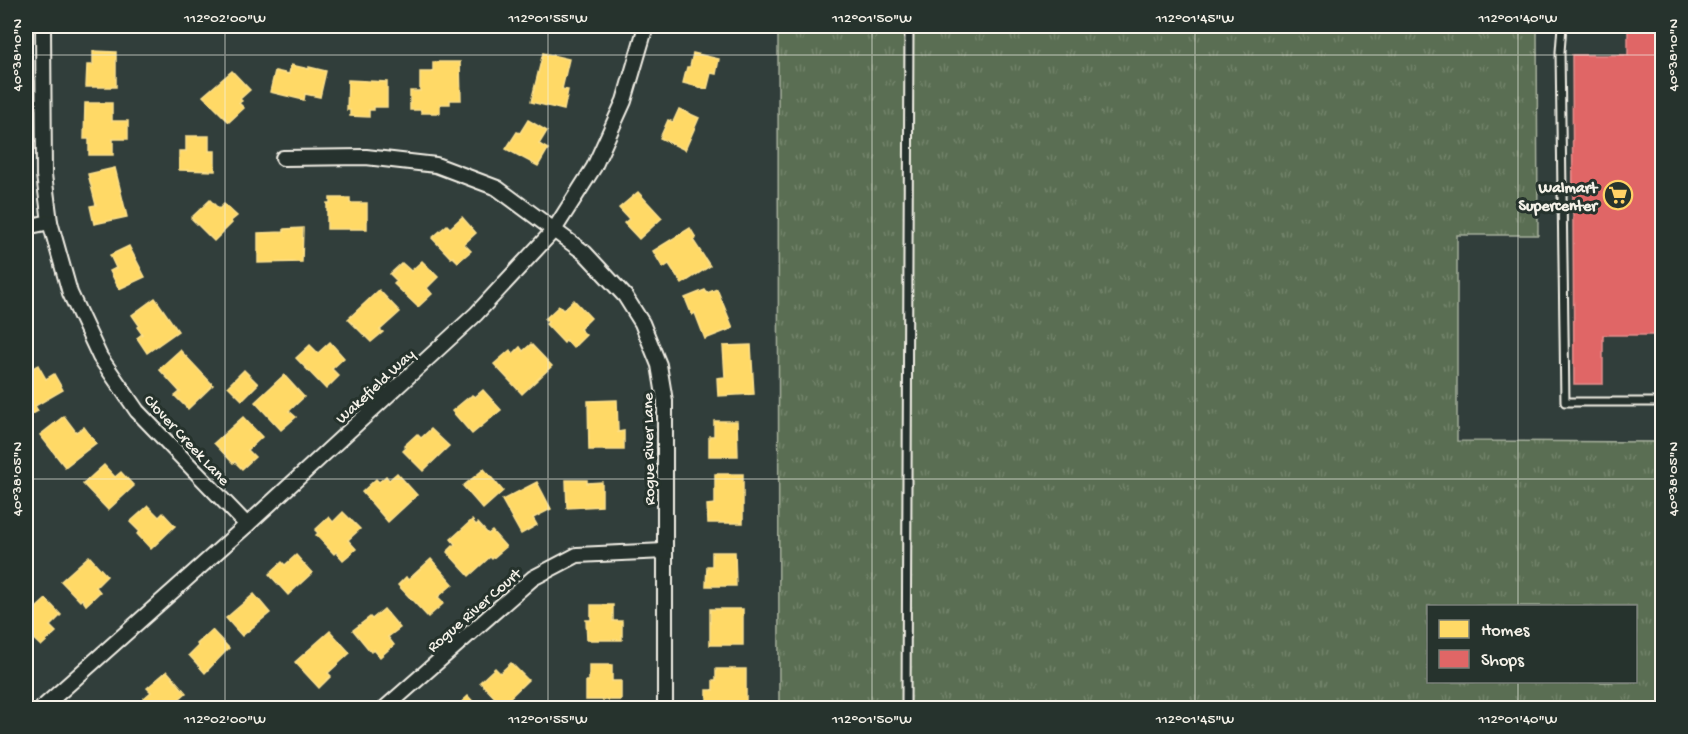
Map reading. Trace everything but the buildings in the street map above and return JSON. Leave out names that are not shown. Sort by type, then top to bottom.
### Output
[{"type":"street","name":"Clover Creek Lane","points":[[43,26],[44,175],[50,222],[70,293],[100,357],[137,411],[247,525]]},
{"type":"street","name":"Wakefield Way","points":[[42,708],[247,525],[476,314],[554,230],[594,167],[624,101],[646,26]]},
{"type":"street","name":"Rogue River Lane","points":[[283,158],[366,157],[436,165],[497,188],[585,253],[625,296],[642,323],[659,365],[665,401],[665,708]]},
{"type":"street","points":[[26,227],[50,222]]},
{"type":"street","name":"Rogue River Court","points":[[385,708],[533,578],[577,555],[665,551]]},
{"type":"lane","points":[[906,708],[909,26]]},
{"type":"lane","points":[[1562,26],[1560,52],[1564,402],[1662,402]]},
{"type":"green space","points":[[778,26],[1537,26],[1538,235],[1457,235],[1457,441],[1662,442],[1662,708],[779,708]]},
{"type":"place","name":"Walmart Supercenter","points":[[1618,195]]}]
